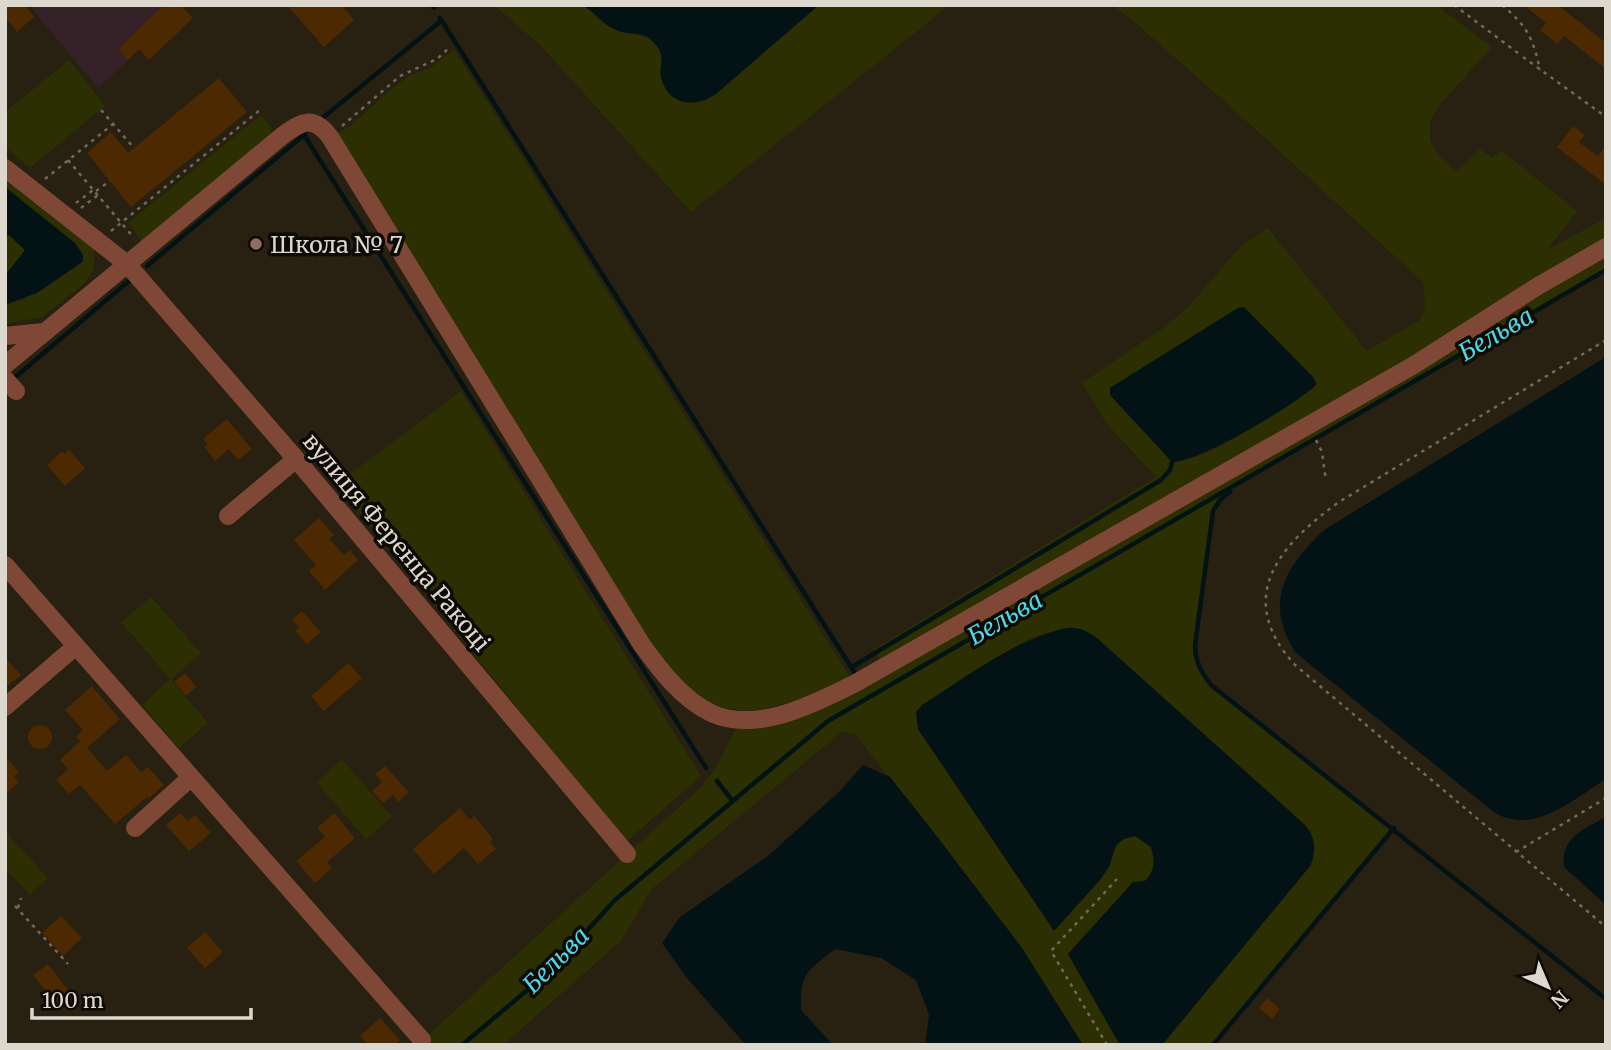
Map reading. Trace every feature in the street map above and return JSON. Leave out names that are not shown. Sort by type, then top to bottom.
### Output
[{"type":"street","points":[[5,365],[300,122],[311,122],[325,131],[642,645],[669,679],[699,705],[712,713],[741,719],[792,711],[854,684],[1414,365],[1538,286],[1606,247]]},
{"type":"street","name":"вулиця Ференца Ракоці","points":[[5,168],[127,264],[296,459],[627,854]]},
{"type":"street","points":[[5,336],[44,332]]},
{"type":"street","points":[[228,516],[296,459]]},
{"type":"street","points":[[5,565],[422,1040]]},
{"type":"street","points":[[5,707],[76,646]]},
{"type":"street","points":[[135,828],[190,778]]},
{"type":"path","points":[[1454,5],[1518,53]]},
{"type":"path","points":[[1502,5],[1526,28],[1541,69]]},
{"type":"path","points":[[325,131],[343,125],[400,76],[437,59],[450,47]]},
{"type":"path","points":[[1523,57],[1606,117]]},
{"type":"path","points":[[101,110],[134,148]]},
{"type":"path","points":[[98,241],[260,110]]},
{"type":"path","points":[[32,189],[113,124]]},
{"type":"path","points":[[68,160],[144,250]]},
{"type":"path","points":[[69,208],[110,181]]},
{"type":"path","points":[[1606,340],[1350,495],[1315,519],[1294,539],[1281,558],[1269,580],[1264,599],[1266,618],[1272,633],[1295,665],[1606,927]]},
{"type":"path","points":[[1320,447],[1326,481]]},
{"type":"path","points":[[1516,852],[1606,798]]},
{"type":"path","points":[[1107,1045],[1051,951],[1117,879]]},
{"type":"path","points":[[21,898],[16,908],[68,964]]},
{"type":"shaded area","points":[[29,5],[187,5],[98,88]]},
{"type":"shaded area","points":[[581,5],[819,5],[716,94],[701,101],[685,102],[666,90],[661,75],[661,55],[655,43],[641,34],[616,30]]},
{"type":"shaded area","points":[[5,187],[75,243],[83,255],[83,261],[37,293],[7,304],[7,273],[25,250],[9,235],[5,237]]},
{"type":"shaded area","points":[[1244,307],[1314,378],[1316,385],[1247,431],[1203,453],[1172,462],[1110,395],[1110,388],[1238,308]]},
{"type":"shaded area","points":[[1606,357],[1606,779],[1553,812],[1524,820],[1510,819],[1495,813],[1296,653],[1286,635],[1281,618],[1283,587],[1299,558],[1324,530]]},
{"type":"shaded area","points":[[1066,628],[1083,630],[1098,639],[1305,825],[1313,839],[1314,855],[1310,866],[1162,1045],[1120,1045],[1068,954],[1133,882],[1145,881],[1153,865],[1151,847],[1135,836],[1116,845],[1109,867],[1100,880],[1054,931],[918,729],[916,712],[922,705],[1009,650]]},
{"type":"shaded area","points":[[863,765],[890,777],[929,826],[1022,948],[1083,1045],[925,1045],[929,1015],[916,980],[881,958],[835,949],[807,974],[801,998],[801,1010],[833,1045],[746,1045],[687,978],[662,943],[680,917],[768,856],[841,790]]},
{"type":"shaded area","points":[[1606,817],[1606,905],[1564,867],[1564,856],[1575,835]]},
{"type":"green space","points":[[494,5],[581,5],[607,26],[647,38],[658,47],[664,64],[662,80],[668,93],[705,101],[819,5],[950,5],[691,212],[541,46]]},
{"type":"green space","points":[[1112,5],[1436,5],[1492,47],[1438,107],[1430,121],[1430,140],[1437,154],[1457,172],[1480,149],[1493,158],[1501,150],[1577,211],[1547,250],[1606,218],[1606,270],[1239,485],[1220,500],[1213,511],[1195,645],[1202,671],[1211,685],[1394,828],[1213,1045],[1162,1045],[1310,866],[1312,833],[1098,639],[1050,632],[1017,645],[922,705],[918,726],[936,754],[1112,855],[1121,841],[1131,837],[1141,839],[1149,846],[1154,857],[1154,868],[1149,877],[1136,883],[1068,954],[1120,1045],[1083,1045],[1022,948],[856,735],[842,732],[651,890],[621,941],[503,1045],[417,1045],[701,787],[714,770],[741,719],[756,719],[883,667],[874,649],[1156,477],[1106,423],[1082,383],[1166,326],[1187,308],[1242,245],[1268,228],[1367,351],[1420,320],[1425,306],[1423,282],[1131,19]],"holes":[[[1238,308],[1317,383],[1312,389],[1243,433],[1187,460],[1172,462],[1110,395],[1110,388]]]},
{"type":"green space","points":[[454,49],[850,677],[781,705],[744,710],[726,708],[702,698],[660,659],[336,135],[400,82],[432,67]]},
{"type":"green space","points":[[69,60],[105,106],[30,168],[5,147],[5,112]]},
{"type":"green space","points":[[261,115],[271,127],[271,134],[142,241],[128,223]]},
{"type":"green space","points":[[5,176],[94,249],[94,269],[85,283],[43,317],[5,324],[5,302],[7,304],[26,299],[27,206],[5,187]]},
{"type":"green space","points":[[8,234],[25,250],[5,279],[5,237]]},
{"type":"green space","points":[[461,391],[701,776],[626,842],[336,484]]},
{"type":"green space","points":[[151,597],[201,653],[171,680],[208,723],[179,748],[142,705],[170,679],[121,622]]},
{"type":"green space","points":[[342,759],[392,817],[366,839],[316,782]]},
{"type":"green space","points":[[5,831],[48,878],[30,895],[5,869]]},
{"type":"building","points":[[5,5],[25,5],[34,17],[17,32],[5,17]]},
{"type":"building","points":[[164,5],[181,5],[193,18],[149,60],[139,49],[128,60],[118,49]]},
{"type":"building","points":[[287,5],[342,5],[354,20],[324,47]]},
{"type":"building","points":[[1524,5],[1558,5],[1606,43],[1606,69],[1564,36],[1557,44],[1540,30],[1546,23]]},
{"type":"building","points":[[219,78],[247,112],[131,207],[87,153],[111,132],[128,153]]},
{"type":"building","points":[[1573,126],[1585,135],[1579,142],[1598,156],[1606,146],[1606,185],[1557,147]]},
{"type":"building","points":[[227,419],[252,449],[238,460],[229,449],[215,461],[204,447],[207,444],[203,439]]},
{"type":"building","points":[[69,450],[85,468],[65,486],[47,465],[62,451],[65,454]]},
{"type":"building","points":[[319,518],[334,535],[329,539],[344,555],[350,550],[358,560],[325,590],[309,571],[316,565],[294,540]]},
{"type":"building","points":[[302,611],[321,632],[307,644],[295,631],[299,627],[292,620]]},
{"type":"building","points":[[5,657],[21,675],[5,688]]},
{"type":"building","points":[[348,663],[362,678],[324,711],[311,696]]},
{"type":"building","points":[[185,673],[196,687],[186,696],[174,682]]},
{"type":"building","points":[[92,686],[120,719],[87,748],[107,771],[126,755],[141,772],[148,767],[164,785],[115,824],[80,785],[69,794],[56,780],[68,769],[60,760],[80,741],[76,737],[83,730],[65,710]]},
{"type":"building","points":[[40,725],[51,732],[52,737],[45,748],[40,749],[29,742],[28,737],[35,726]]},
{"type":"building","points":[[5,756],[19,772],[14,776],[19,782],[5,795]]},
{"type":"building","points":[[385,766],[409,792],[398,802],[393,795],[383,803],[372,791],[382,782],[375,774]]},
{"type":"building","points":[[460,808],[470,820],[474,816],[493,839],[490,842],[496,849],[478,864],[464,848],[434,874],[413,849]]},
{"type":"building","points":[[180,813],[188,821],[195,815],[211,833],[189,851],[166,825]]},
{"type":"building","points":[[334,813],[355,838],[327,862],[332,868],[315,883],[296,861],[325,837],[317,828]]},
{"type":"building","points":[[61,916],[82,938],[63,956],[42,933]]},
{"type":"building","points":[[205,932],[223,952],[205,968],[187,948]]},
{"type":"building","points":[[48,964],[72,995],[58,1006],[33,975]]},
{"type":"building","points":[[1267,998],[1280,1009],[1272,1019],[1259,1008]]},
{"type":"building","points":[[380,1018],[400,1040],[394,1045],[368,1045],[360,1036]]},
{"type":"waterway","points":[[440,18],[856,675]]},
{"type":"waterway","points":[[320,120],[441,21]]},
{"type":"waterway","points":[[147,266],[305,134]]},
{"type":"waterway","points":[[304,135],[706,768]]},
{"type":"waterway","name":"Бельва","points":[[462,1045],[550,971],[615,900],[828,721],[1606,270]]},
{"type":"waterway","points":[[13,379],[130,280]]},
{"type":"waterway","points":[[852,667],[1161,480],[1170,470],[1172,462]]},
{"type":"waterway","points":[[1230,492],[1220,500],[1213,511],[1195,645],[1197,661],[1207,680],[1606,999]]},
{"type":"waterway","points":[[717,781],[732,800]]},
{"type":"waterway","points":[[1213,1045],[1394,828]]},
{"type":"place","name":"Школа № 7","points":[[256,244]]}]
